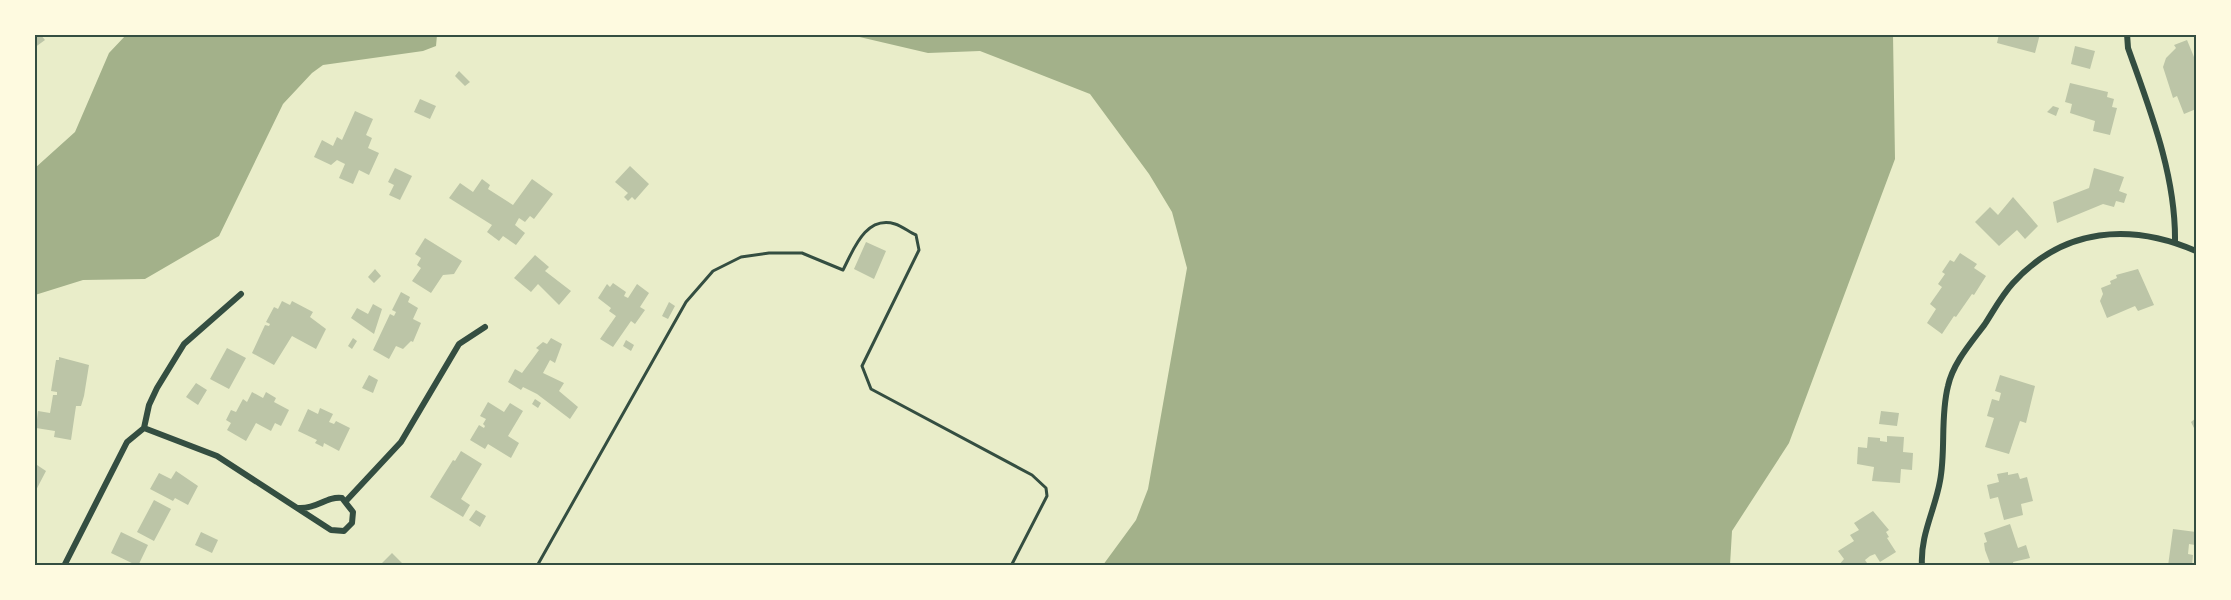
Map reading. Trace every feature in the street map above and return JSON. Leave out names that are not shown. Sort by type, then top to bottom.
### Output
[{"type":"street","points":[[2127,34],[2128,48],[2157,127],[2176,219],[2175,242]]},
{"type":"street","points":[[1922,566],[1925,532],[1940,485],[1944,405],[1948,384],[1959,361],[2012,284],[2034,262],[2081,239],[2108,234],[2138,234],[2175,242],[2196,251]]},
{"type":"street","points":[[64,566],[127,442],[144,428],[149,405],[179,351],[200,327],[241,294]]},
{"type":"street","points":[[346,501],[401,442],[459,344],[485,327]]},
{"type":"street","points":[[144,428],[217,456],[323,526],[339,532],[352,523],[353,512],[346,501],[332,498],[315,507],[299,508]]},
{"type":"lane","points":[[537,566],[686,302],[713,271],[741,257],[768,253],[802,253],[843,270],[862,234],[875,225],[884,223],[895,224],[916,235],[919,250],[862,366],[863,373],[871,389],[1032,475],[1046,488],[1047,496],[1011,566]]},
{"type":"shaded area","points":[[126,35],[437,35],[436,46],[423,51],[323,65],[312,73],[283,104],[219,236],[145,279],[83,280],[35,295],[35,168],[75,132],[109,53]]},
{"type":"shaded area","points":[[851,35],[1893,35],[1895,159],[1789,443],[1732,531],[1730,565],[1103,565],[1136,520],[1148,489],[1187,268],[1172,212],[1149,174],[1090,94],[980,51],[928,53]]},
{"type":"building","points":[[34,34],[40,34],[45,40],[34,48]]},
{"type":"building","points":[[1999,34],[2040,34],[2035,53],[1997,43]]},
{"type":"building","points":[[2187,40],[2194,57],[2196,56],[2196,109],[2184,114],[2177,96],[2173,98],[2163,67],[2166,58],[2176,48],[2174,45]]},
{"type":"building","points":[[2075,46],[2095,51],[2090,69],[2071,64]]},
{"type":"building","points":[[459,71],[470,82],[465,86],[455,76]]},
{"type":"building","points":[[2070,83],[2108,92],[2107,97],[2114,99],[2112,107],[2117,108],[2110,135],[2093,131],[2095,121],[2070,113],[2072,104],[2065,102]]},
{"type":"building","points":[[420,99],[436,106],[430,119],[414,112]]},
{"type":"building","points":[[2053,106],[2059,108],[2056,116],[2047,112]]},
{"type":"building","points":[[355,111],[373,119],[366,135],[372,138],[368,148],[379,153],[369,175],[359,170],[353,184],[339,178],[345,164],[337,160],[331,165],[314,157],[322,140],[333,146],[337,137],[342,140]]},
{"type":"building","points":[[630,166],[649,184],[635,200],[632,197],[628,201],[624,197],[628,193],[615,182]]},
{"type":"building","points":[[395,168],[412,176],[400,200],[389,195],[394,185],[388,182]]},
{"type":"building","points":[[2094,168],[2124,177],[2119,191],[2127,194],[2124,203],[2116,201],[2114,207],[2103,204],[2057,223],[2053,202],[2089,188]]},
{"type":"building","points":[[482,179],[490,185],[488,189],[513,205],[532,179],[553,194],[534,219],[530,216],[525,222],[519,218],[515,225],[525,233],[516,245],[503,236],[499,241],[487,232],[492,225],[449,198],[460,183],[473,192]]},
{"type":"building","points":[[2013,197],[2038,226],[2025,239],[2017,230],[1999,246],[1975,222],[1990,207],[1998,215]]},
{"type":"building","points":[[425,238],[462,261],[454,274],[443,275],[431,293],[412,281],[421,268],[417,265],[421,258],[415,254]]},
{"type":"building","points":[[866,242],[886,251],[874,279],[854,269]]},
{"type":"building","points":[[1960,253],[1977,264],[1974,268],[1986,276],[1974,295],[1972,294],[1942,334],[1927,323],[1936,309],[1930,304],[1942,287],[1938,284],[1945,274],[1942,272],[1950,260],[1954,262]]},
{"type":"building","points":[[535,255],[549,267],[545,271],[571,291],[559,305],[538,284],[531,292],[514,278]]},
{"type":"building","points":[[375,269],[381,276],[374,283],[368,277]]},
{"type":"building","points":[[2138,269],[2154,305],[2138,311],[2135,306],[2107,318],[2100,301],[2103,294],[2101,288],[2111,284],[2110,281],[2117,278],[2116,275]]},
{"type":"building","points":[[613,283],[626,292],[624,296],[628,298],[637,284],[649,293],[640,307],[645,310],[635,324],[631,321],[613,347],[600,339],[616,316],[609,311],[611,308],[598,298],[607,284],[610,287]]},
{"type":"building","points":[[401,292],[410,297],[408,302],[418,308],[413,319],[421,323],[413,342],[411,341],[403,349],[396,346],[389,359],[373,350],[390,314],[394,316],[396,312],[392,310]]},
{"type":"building","points":[[282,301],[290,305],[292,301],[313,312],[310,317],[326,329],[316,349],[292,336],[274,365],[252,353],[265,325],[270,324],[266,322],[274,307],[278,309]]},
{"type":"building","points":[[669,302],[675,306],[668,319],[662,316]]},
{"type":"building","points":[[373,304],[382,309],[374,334],[351,318],[357,308],[368,314]]},
{"type":"building","points":[[353,338],[357,341],[352,349],[348,346]]},
{"type":"building","points":[[551,338],[562,344],[555,363],[550,360],[543,373],[564,383],[559,391],[578,407],[570,419],[537,394],[523,387],[521,390],[508,382],[515,369],[522,373],[539,350],[536,348],[543,342],[547,344]]},
{"type":"building","points":[[626,340],[634,345],[631,351],[623,346]]},
{"type":"building","points":[[227,348],[246,358],[229,389],[210,379]]},
{"type":"building","points":[[59,357],[89,365],[81,406],[76,406],[71,440],[54,437],[55,431],[36,428],[38,411],[50,413],[53,395],[57,395],[57,392],[51,391],[56,360],[59,360]]},
{"type":"building","points":[[369,375],[378,380],[373,393],[362,388]]},
{"type":"building","points":[[2000,375],[2035,386],[2026,423],[2020,421],[2009,454],[1985,447],[1994,418],[1987,416],[1992,399],[1999,401],[2001,393],[1995,391]]},
{"type":"building","points":[[196,383],[207,390],[198,405],[186,397]]},
{"type":"building","points":[[252,392],[263,398],[266,392],[276,398],[274,402],[289,410],[281,426],[275,423],[271,431],[256,423],[246,441],[227,430],[231,423],[226,420],[231,410],[236,412],[243,399],[247,402]]},
{"type":"building","points":[[535,399],[541,403],[538,408],[532,404]]},
{"type":"building","points":[[488,402],[504,412],[510,403],[523,411],[508,436],[519,443],[511,458],[488,444],[485,449],[470,440],[479,425],[484,428],[485,426],[483,424],[486,419],[480,416]]},
{"type":"building","points":[[320,408],[333,414],[329,422],[334,424],[336,421],[350,428],[339,451],[324,443],[323,447],[315,443],[317,440],[298,431],[308,409],[318,414]]},
{"type":"building","points":[[1881,411],[1899,413],[1897,426],[1879,424]]},
{"type":"building","points":[[2196,418],[2196,432],[2191,422]]},
{"type":"building","points":[[1887,436],[1904,437],[1903,452],[1913,453],[1912,470],[1901,469],[1900,483],[1872,481],[1874,467],[1857,464],[1858,447],[1867,448],[1868,437],[1880,438],[1880,441],[1887,442]]},
{"type":"building","points":[[461,451],[482,464],[461,499],[470,505],[463,517],[430,497]]},
{"type":"building","points":[[34,463],[46,471],[34,494]]},
{"type":"building","points":[[176,471],[198,486],[188,505],[175,498],[173,501],[150,489],[159,473],[171,479]]},
{"type":"building","points":[[2008,472],[2008,475],[2018,473],[2020,479],[2027,477],[2033,501],[2021,504],[2023,515],[2004,520],[1998,497],[1990,499],[1987,485],[1999,482],[1997,474]]},
{"type":"building","points":[[154,500],[171,509],[154,541],[137,532]]},
{"type":"building","points":[[476,510],[486,516],[480,527],[469,520]]},
{"type":"building","points":[[1873,511],[1889,530],[1886,532],[1889,537],[1887,538],[1896,552],[1880,562],[1875,554],[1870,556],[1865,560],[1869,566],[1838,566],[1844,559],[1838,551],[1854,541],[1850,535],[1859,530],[1854,523]]},
{"type":"building","points":[[2010,524],[2018,548],[2026,545],[2030,558],[2013,562],[2014,566],[1991,566],[1985,550],[1984,543],[1987,542],[1984,533]]},
{"type":"building","points":[[2173,529],[2196,532],[2195,545],[2189,544],[2188,554],[2193,555],[2192,566],[2168,566]]},
{"type":"building","points":[[121,532],[148,545],[138,566],[111,553]]},
{"type":"building","points":[[201,532],[218,540],[212,553],[195,545]]},
{"type":"building","points":[[392,553],[405,566],[379,566]]}]
